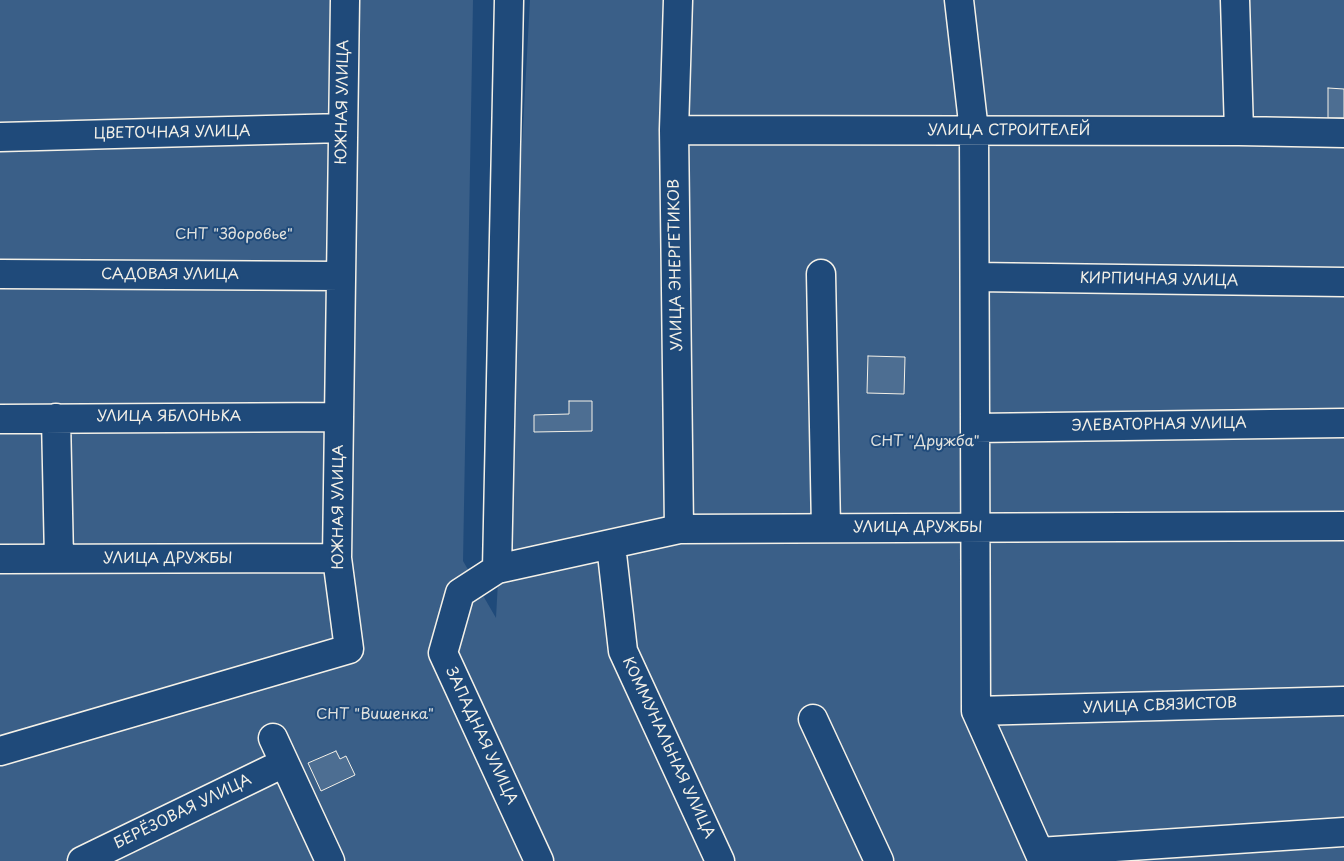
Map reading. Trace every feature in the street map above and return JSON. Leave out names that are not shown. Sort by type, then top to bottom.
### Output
[{"type":"street","name":"ЮЖНАЯ УЛИЦА","points":[[0,751],[349,649],[337,558],[345,0]]},
{"type":"street","points":[[497,569],[509,0]]},
{"type":"street","name":"УЛИЦА ЭНЕРГЕТИКОВ","points":[[678,0],[674,130],[679,529]]},
{"type":"street","points":[[959,0],[974,131],[976,711],[1041,856],[1344,832]]},
{"type":"street","points":[[1235,0],[1239,131]]},
{"type":"street","name":"ЦВЕТОЧНАЯ УЛИЦА","points":[[0,137],[343,128]]},
{"type":"street","name":"УЛИЦА СТРОИТЕЛЕЙ","points":[[674,130],[1239,131],[1344,133]]},
{"type":"street","name":"САДОВАЯ УЛИЦА","points":[[0,274],[341,276]]},
{"type":"street","points":[[821,274],[826,528]]},
{"type":"street","name":"КИРПИЧНАЯ УЛИЦА","points":[[974,277],[1344,282]]},
{"type":"street","name":"УЛИЦА ЯБЛОНЬКА","points":[[0,419],[339,416]]},
{"type":"street","points":[[56,418],[59,559]]},
{"type":"street","name":"ЭЛЕВАТОРНАЯ УЛИЦА","points":[[975,428],[1344,423]]},
{"type":"street","name":"УЛИЦА ДРУЖБЫ","points":[[497,569],[679,529],[1344,526]]},
{"type":"street","name":"КОММУНАЛЬНАЯ УЛИЦА","points":[[610,544],[623,651],[720,861]]},
{"type":"street","name":"УЛИЦА ДРУЖБЫ","points":[[0,559],[337,558]]},
{"type":"street","name":"ЗАПАДНАЯ УЛИЦА","points":[[497,569],[460,593],[443,653],[539,861]]},
{"type":"street","name":"УЛИЦА СВЯЗИСТОВ","points":[[976,711],[1344,701]]},
{"type":"street","points":[[813,719],[879,861]]},
{"type":"street","points":[[272,738],[330,861]]},
{"type":"street","name":"БЕРЁЗОВАЯ УЛИЦА","points":[[82,861],[284,763]]},
{"type":"green space","name":"СНТ \"Дружба\"","points":[[0,0],[473,0],[463,561],[496,618],[530,0],[1344,0],[1344,861],[0,861]]},
{"type":"building","points":[[1328,88],[1344,89],[1344,118],[1328,118]]},
{"type":"building","points":[[868,356],[905,357],[904,394],[867,393]]},
{"type":"building","points":[[569,401],[592,401],[592,431],[534,432],[534,415],[569,414]]},
{"type":"building","points":[[336,751],[340,759],[346,756],[355,775],[321,791],[308,763]]},
{"type":"park label","name":"СНТ \"Здоровье\"","points":[[234,235]]},
{"type":"park label","name":"СНТ \"Вишенка\"","points":[[375,715]]}]
